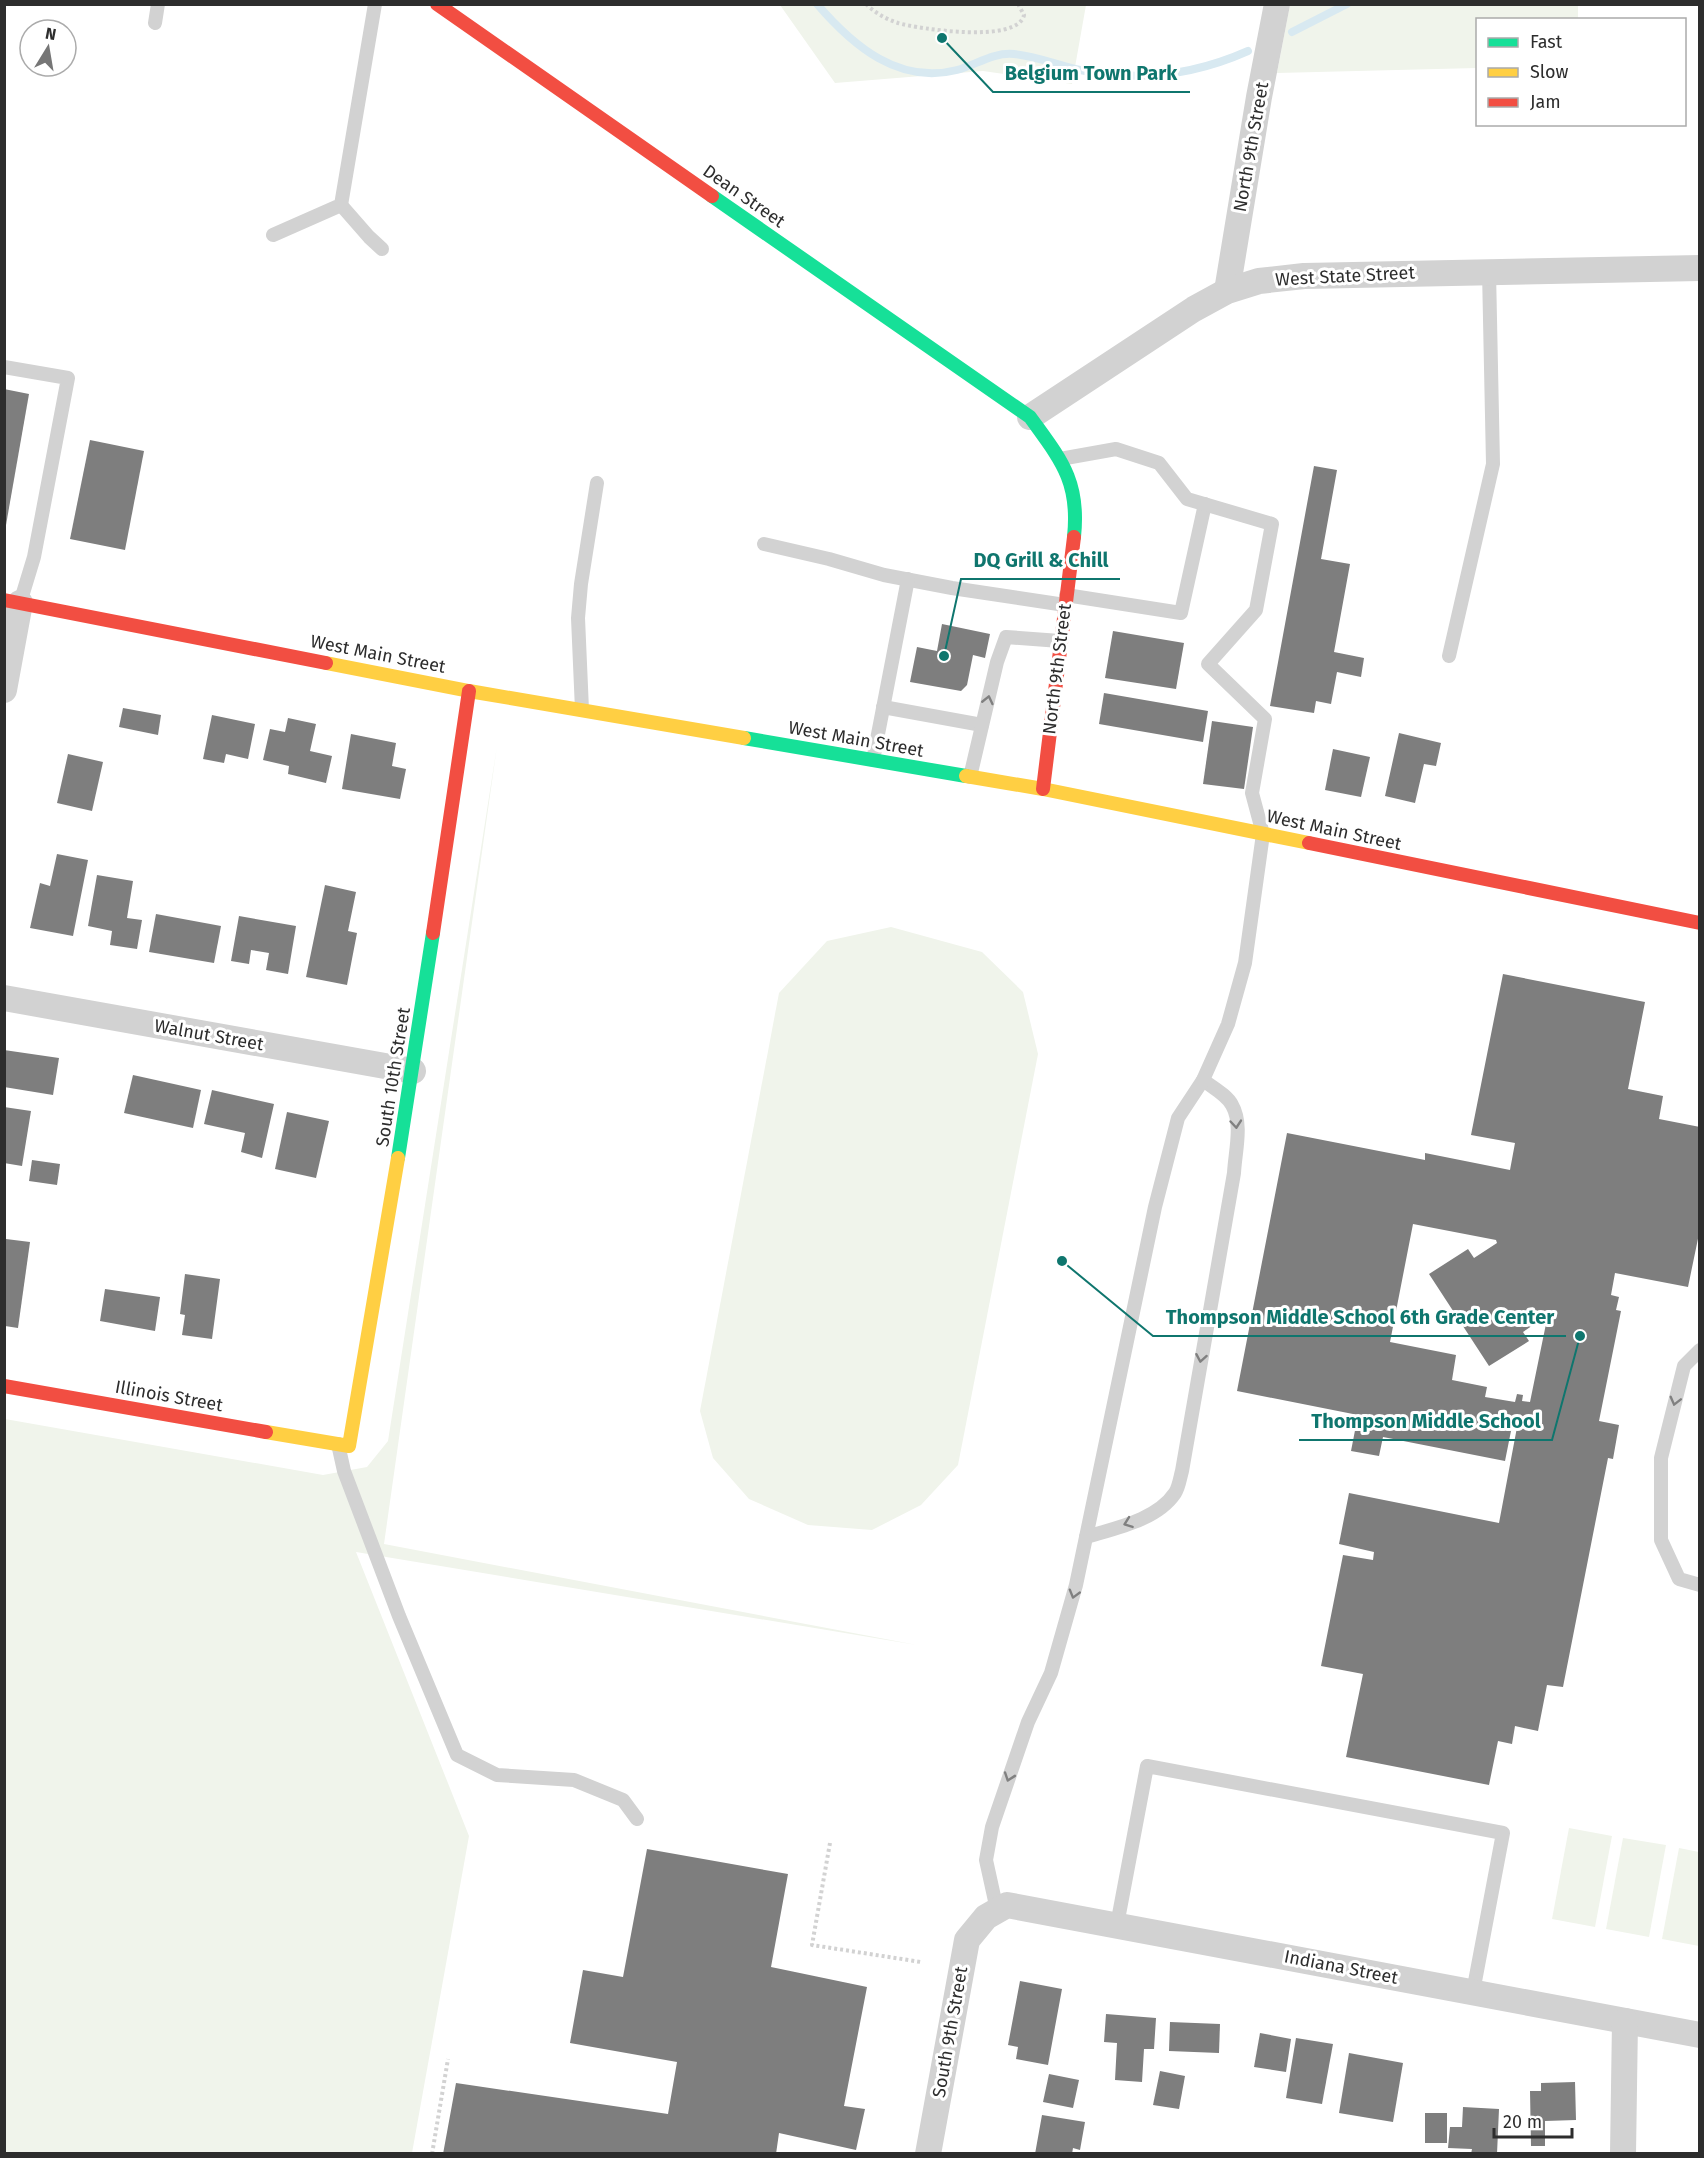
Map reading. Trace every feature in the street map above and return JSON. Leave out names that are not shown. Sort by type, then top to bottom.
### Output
[{"type":"street","name":"Dean Street","points":[[437,4],[1029,417]]},
{"type":"street","name":"North 9th Street","points":[[1227,291],[1278,4]]},
{"type":"street","name":"West State Street","points":[[1029,417],[1194,309],[1227,291],[1259,281],[1304,276],[1700,267]]},
{"type":"street","name":"North 9th Street","points":[[1029,417],[1060,459],[1072,485],[1076,518],[1043,789]]},
{"type":"street","points":[[4,690],[12,639],[12,601]]},
{"type":"street","name":"West Main Street","points":[[12,601],[469,691],[1043,789],[1700,923]]},
{"type":"street","name":"South 10th Street","points":[[333,1443],[350,1446],[413,1071],[469,691]]},
{"type":"street","name":"Walnut Street","points":[[4,998],[413,1071]]},
{"type":"street","name":"Illinois Street","points":[[4,1386],[333,1443]]},
{"type":"street","name":"Indiana Street","points":[[992,1914],[1007,1905],[1700,2035]]},
{"type":"street","name":"South 9th Street","points":[[928,2154],[967,1940],[992,1914]]},
{"type":"street","points":[[1623,2154],[1625,2021]]},
{"type":"lane","points":[[155,23],[159,4]]},
{"type":"lane","points":[[341,205],[375,4]]},
{"type":"lane","points":[[273,235],[341,205]]},
{"type":"lane","points":[[341,205],[382,249]]},
{"type":"lane","points":[[1449,656],[1493,464],[1490,271]]},
{"type":"lane","points":[[4,367],[68,378],[34,557],[12,601]]},
{"type":"lane","points":[[992,1914],[986,1860],[992,1827],[1028,1722],[1051,1673],[1077,1585],[1155,1207],[1178,1118],[1203,1080],[1228,1024],[1245,963],[1263,834],[1252,793],[1265,718],[1208,664],[1256,610],[1272,524],[1187,499],[1159,463],[1116,449],[1060,459]]},
{"type":"lane","points":[[582,710],[578,618],[597,483]]},
{"type":"lane","points":[[764,544],[908,579],[1181,613],[1205,504]]},
{"type":"lane","points":[[873,760],[908,579]]},
{"type":"lane","points":[[970,777],[997,662],[1006,638],[1060,640]]},
{"type":"lane","points":[[883,707],[982,725]]},
{"type":"lane","points":[[1086,1537],[1133,1522],[1163,1506],[1176,1492],[1182,1471],[1234,1173],[1237,1136],[1237,1119],[1232,1104],[1203,1080]]},
{"type":"lane","points":[[1700,1350],[1684,1366],[1661,1458],[1661,1540],[1679,1579],[1700,1586]]},
{"type":"lane","points":[[333,1443],[394,1605],[457,1755],[497,1775],[574,1780],[623,1800],[637,1819]]},
{"type":"lane","points":[[1117,1925],[1147,1766],[1400,1813],[1503,1833],[1473,1992]]},
{"type":"path","points":[[866,4],[873,11],[904,24],[943,31],[986,33],[1010,29],[1021,23],[1024,15],[1017,4]]},
{"type":"path","points":[[830,1843],[812,1945],[921,1962]]},
{"type":"path","points":[[432,2154],[448,2059]]},
{"type":"shaded area","points":[[780,5],[1086,5],[1072,84],[983,71],[835,83]]},
{"type":"shaded area","points":[[1290,5],[1578,5],[1578,18],[1476,18],[1476,68],[1277,73]]},
{"type":"shaded area","points":[[497,746],[384,1544],[917,1645],[356,1552],[469,1836],[412,2153],[5,2153],[5,1419],[323,1475],[367,1467],[388,1441]]},
{"type":"shaded area","points":[[891,927],[982,952],[1023,992],[1038,1054],[958,1465],[921,1505],[872,1530],[808,1525],[749,1499],[713,1458],[700,1411],[779,993],[827,941]]},
{"type":"shaded area","points":[[1569,1828],[1612,1836],[1595,1927],[1552,1919]]},
{"type":"shaded area","points":[[1623,1838],[1666,1845],[1649,1937],[1606,1929]]},
{"type":"shaded area","points":[[1679,1848],[1699,1852],[1699,1946],[1662,1939]]},
{"type":"building","points":[[4,389],[29,394],[6,525],[4,525]]},
{"type":"building","points":[[90,440],[144,451],[125,550],[70,539]]},
{"type":"building","points":[[1314,466],[1337,470],[1321,559],[1350,564],[1334,652],[1364,658],[1361,677],[1337,672],[1331,704],[1316,701],[1314,713],[1270,706]]},
{"type":"building","points":[[942,624],[990,634],[985,658],[973,655],[967,685],[961,691],[910,682],[917,647],[937,651]]},
{"type":"building","points":[[1113,631],[1184,643],[1176,689],[1105,678]]},
{"type":"building","points":[[1104,693],[1208,711],[1203,742],[1099,724]]},
{"type":"building","points":[[123,708],[161,715],[158,735],[119,727]]},
{"type":"building","points":[[212,715],[255,724],[248,759],[226,754],[224,763],[203,759]]},
{"type":"building","points":[[288,718],[316,724],[310,751],[332,756],[326,783],[288,774],[289,766],[263,760],[270,729],[285,732]]},
{"type":"building","points":[[1212,721],[1253,727],[1244,789],[1203,784]]},
{"type":"building","points":[[1399,733],[1441,743],[1436,766],[1424,764],[1415,803],[1385,796]]},
{"type":"building","points":[[351,734],[396,743],[392,766],[406,769],[400,799],[342,789]]},
{"type":"building","points":[[1333,749],[1370,757],[1361,797],[1325,790]]},
{"type":"building","points":[[68,754],[103,762],[92,811],[57,803]]},
{"type":"building","points":[[57,854],[88,860],[73,936],[30,928],[40,883],[50,886]]},
{"type":"building","points":[[97,875],[133,881],[127,918],[142,920],[137,949],[110,945],[112,931],[88,926]]},
{"type":"building","points":[[325,885],[356,892],[348,931],[357,933],[347,985],[306,977]]},
{"type":"building","points":[[156,914],[221,926],[214,963],[149,952]]},
{"type":"building","points":[[239,916],[296,926],[288,974],[266,970],[269,953],[251,950],[249,964],[231,961]]},
{"type":"building","points":[[1503,974],[1645,1002],[1628,1089],[1663,1096],[1659,1119],[1700,1127],[1700,1229],[1688,1287],[1615,1273],[1611,1295],[1619,1297],[1616,1310],[1621,1311],[1599,1421],[1619,1425],[1613,1459],[1608,1458],[1563,1687],[1547,1685],[1538,1731],[1515,1726],[1512,1744],[1498,1741],[1489,1785],[1346,1757],[1363,1674],[1321,1666],[1343,1555],[1373,1560],[1374,1552],[1339,1544],[1349,1493],[1499,1523],[1518,1422],[1513,1421],[1505,1461],[1383,1437],[1379,1456],[1351,1451],[1358,1415],[1237,1391],[1287,1133],[1425,1160],[1425,1153],[1510,1170],[1515,1143],[1471,1135]],"holes":[[[1413,1224],[1496,1240],[1497,1243],[1474,1258],[1468,1249],[1429,1274],[1489,1366],[1529,1341],[1523,1332],[1545,1317],[1547,1319],[1530,1402],[1522,1401],[1523,1395],[1517,1394],[1515,1402],[1485,1397],[1487,1387],[1452,1380],[1456,1355],[1390,1342]]]},
{"type":"building","points":[[4,1050],[59,1058],[53,1095],[4,1087]]},
{"type":"building","points":[[133,1075],[201,1090],[193,1128],[124,1113]]},
{"type":"building","points":[[212,1090],[274,1104],[262,1158],[241,1152],[245,1133],[204,1124]]},
{"type":"building","points":[[4,1107],[31,1111],[22,1166],[4,1163]]},
{"type":"building","points":[[287,1112],[329,1121],[316,1178],[275,1169]]},
{"type":"building","points":[[32,1160],[60,1164],[57,1185],[29,1181]]},
{"type":"building","points":[[6,1239],[30,1242],[18,1328],[5,1326]]},
{"type":"building","points":[[185,1274],[220,1279],[212,1339],[182,1335],[185,1315],[180,1314]]},
{"type":"building","points":[[105,1289],[160,1297],[155,1331],[100,1321]]},
{"type":"building","points":[[647,1849],[788,1874],[771,1967],[867,1987],[844,2106],[865,2109],[856,2150],[779,2133],[776,2154],[443,2154],[456,2083],[668,2114],[677,2062],[570,2043],[583,1970],[623,1977]]},
{"type":"building","points":[[1020,1981],[1062,1989],[1048,2065],[1016,2059],[1018,2047],[1008,2045]]},
{"type":"building","points":[[1106,2014],[1156,2018],[1154,2049],[1144,2049],[1142,2082],[1115,2080],[1117,2043],[1104,2042]]},
{"type":"building","points":[[1170,2022],[1220,2024],[1219,2053],[1169,2051]]},
{"type":"building","points":[[1260,2033],[1291,2039],[1286,2072],[1254,2067]]},
{"type":"building","points":[[1296,2038],[1333,2044],[1322,2104],[1286,2098]]},
{"type":"building","points":[[1349,2053],[1403,2063],[1393,2122],[1339,2113]]},
{"type":"building","points":[[1160,2071],[1185,2076],[1179,2109],[1153,2105]]},
{"type":"building","points":[[1049,2074],[1079,2080],[1073,2108],[1043,2102]]},
{"type":"building","points":[[1575,2082],[1576,2120],[1545,2121],[1545,2146],[1531,2146],[1530,2091],[1541,2091],[1541,2083]]},
{"type":"building","points":[[1463,2107],[1499,2109],[1497,2154],[1471,2154],[1472,2149],[1448,2148],[1450,2127],[1462,2127]]},
{"type":"building","points":[[1425,2113],[1447,2113],[1447,2143],[1425,2143]]},
{"type":"building","points":[[1042,2115],[1085,2122],[1080,2150],[1073,2148],[1072,2154],[1035,2154]]},
{"type":"waterway","points":[[817,4],[831,20],[862,47],[897,67],[916,72],[936,73],[957,70],[992,57],[1014,54],[1101,74],[1144,76],[1207,66],[1248,51]]},
{"type":"waterway","points":[[1292,32],[1347,4]]},
{"type":"traffic: fast","points":[[712,196],[1030,417],[1066,472],[1074,501],[1074,537]]},
{"type":"traffic: fast","points":[[744,738],[966,776]]},
{"type":"traffic: fast","points":[[398,1158],[433,933]]},
{"type":"traffic: slow","points":[[326,663],[469,691],[744,738]]},
{"type":"traffic: slow","points":[[966,776],[1043,789],[1309,843]]},
{"type":"traffic: slow","points":[[266,1432],[349,1446],[398,1158]]},
{"type":"traffic: jam","points":[[437,4],[712,196]]},
{"type":"traffic: jam","points":[[1043,789],[1074,537]]},
{"type":"traffic: jam","points":[[4,600],[326,663]]},
{"type":"traffic: jam","points":[[433,933],[469,691]]},
{"type":"traffic: jam","points":[[1309,843],[1700,923]]},
{"type":"traffic: jam","points":[[4,1386],[266,1432]]},
{"type":"place","name":"Belgium Town Park","points":[[942,38]]},
{"type":"place","name":"DQ Grill & Chill","points":[[944,656]]},
{"type":"place","name":"Thompson Middle School 6th Grade Center","points":[[1062,1261]]},
{"type":"place","name":"Thompson Middle School","points":[[1580,1336]]}]
